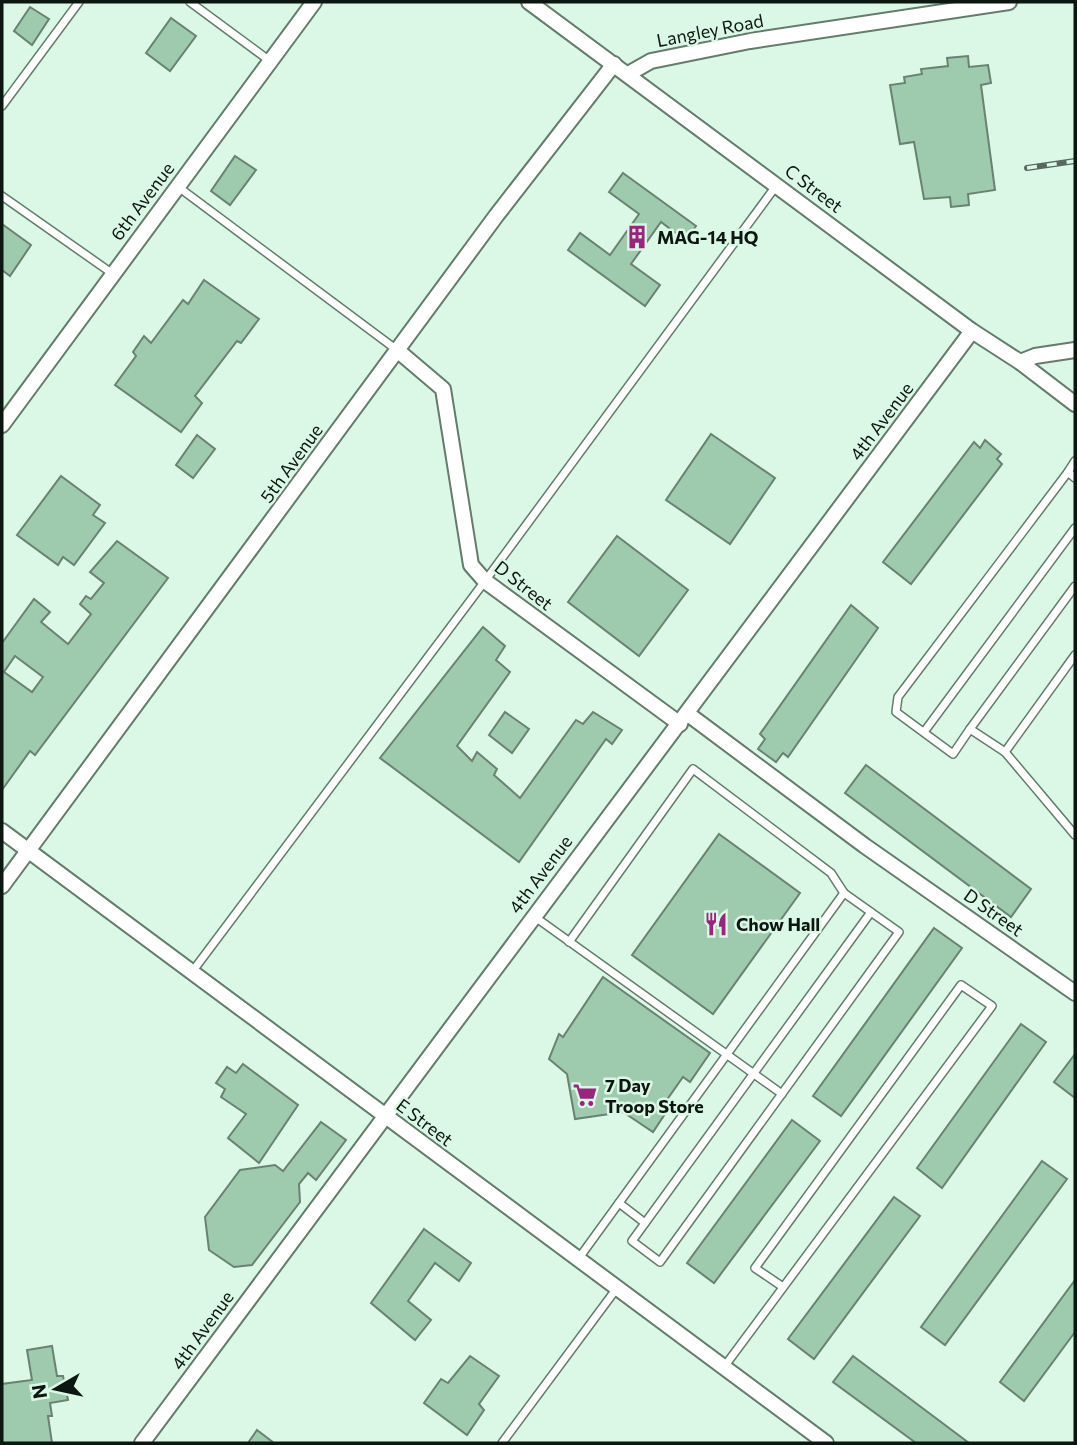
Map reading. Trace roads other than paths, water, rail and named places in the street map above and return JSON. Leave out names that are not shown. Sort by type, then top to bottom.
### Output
[{"type":"street","name":"6th Avenue","points":[[4,416],[113,274],[314,2]]},
{"type":"street","name":"C Street","points":[[529,2],[972,331],[1020,362],[1075,404]]},
{"type":"street","name":"Langley Road","points":[[628,74],[651,61],[750,41],[1009,2]]},
{"type":"street","name":"5th Avenue","points":[[2,886],[397,350],[614,64]]},
{"type":"street","name":"4th Avenue","points":[[142,1443],[532,916],[684,719],[972,331]]},
{"type":"street","name":"D Street","points":[[397,350],[443,389],[471,565],[485,581],[1075,993]]},
{"type":"street","points":[[1020,362],[1035,356],[1075,350]]},
{"type":"street","name":"E Street","points":[[2,831],[826,1443]]},
{"type":"lane","points":[[2,106],[79,2]]},
{"type":"lane","points":[[190,2],[271,61]]},
{"type":"lane","points":[[192,972],[485,581],[777,184]]},
{"type":"lane","points":[[177,186],[397,350]]},
{"type":"lane","points":[[2,196],[113,274]]},
{"type":"lane","points":[[1075,461],[898,697],[896,712],[953,754],[1075,586]]},
{"type":"lane","points":[[1068,471],[1075,478]]},
{"type":"lane","points":[[924,732],[1075,528]]},
{"type":"lane","points":[[1005,752],[1075,655]]},
{"type":"lane","points":[[970,729],[1005,752],[1075,835]]},
{"type":"lane","points":[[569,942],[693,769],[831,873],[844,893],[871,912],[899,932],[660,1262],[632,1241],[871,912]]},
{"type":"lane","points":[[578,1259],[844,893]]},
{"type":"lane","points":[[532,916],[782,1094]]},
{"type":"lane","points":[[724,1367],[992,1006],[961,985],[755,1268],[783,1287]]},
{"type":"lane","points":[[619,1203],[645,1223]]},
{"type":"lane","points":[[502,1443],[617,1288]]},
{"type":"railway","points":[[1027,168],[1075,161]]},
{"type":"place","name":"MAG-14 HQ","points":[[637,237]]},
{"type":"place","name":"Chow Hall","points":[[716,924]]},
{"type":"place","name":"7 Day Troop Store","points":[[585,1095]]}]
